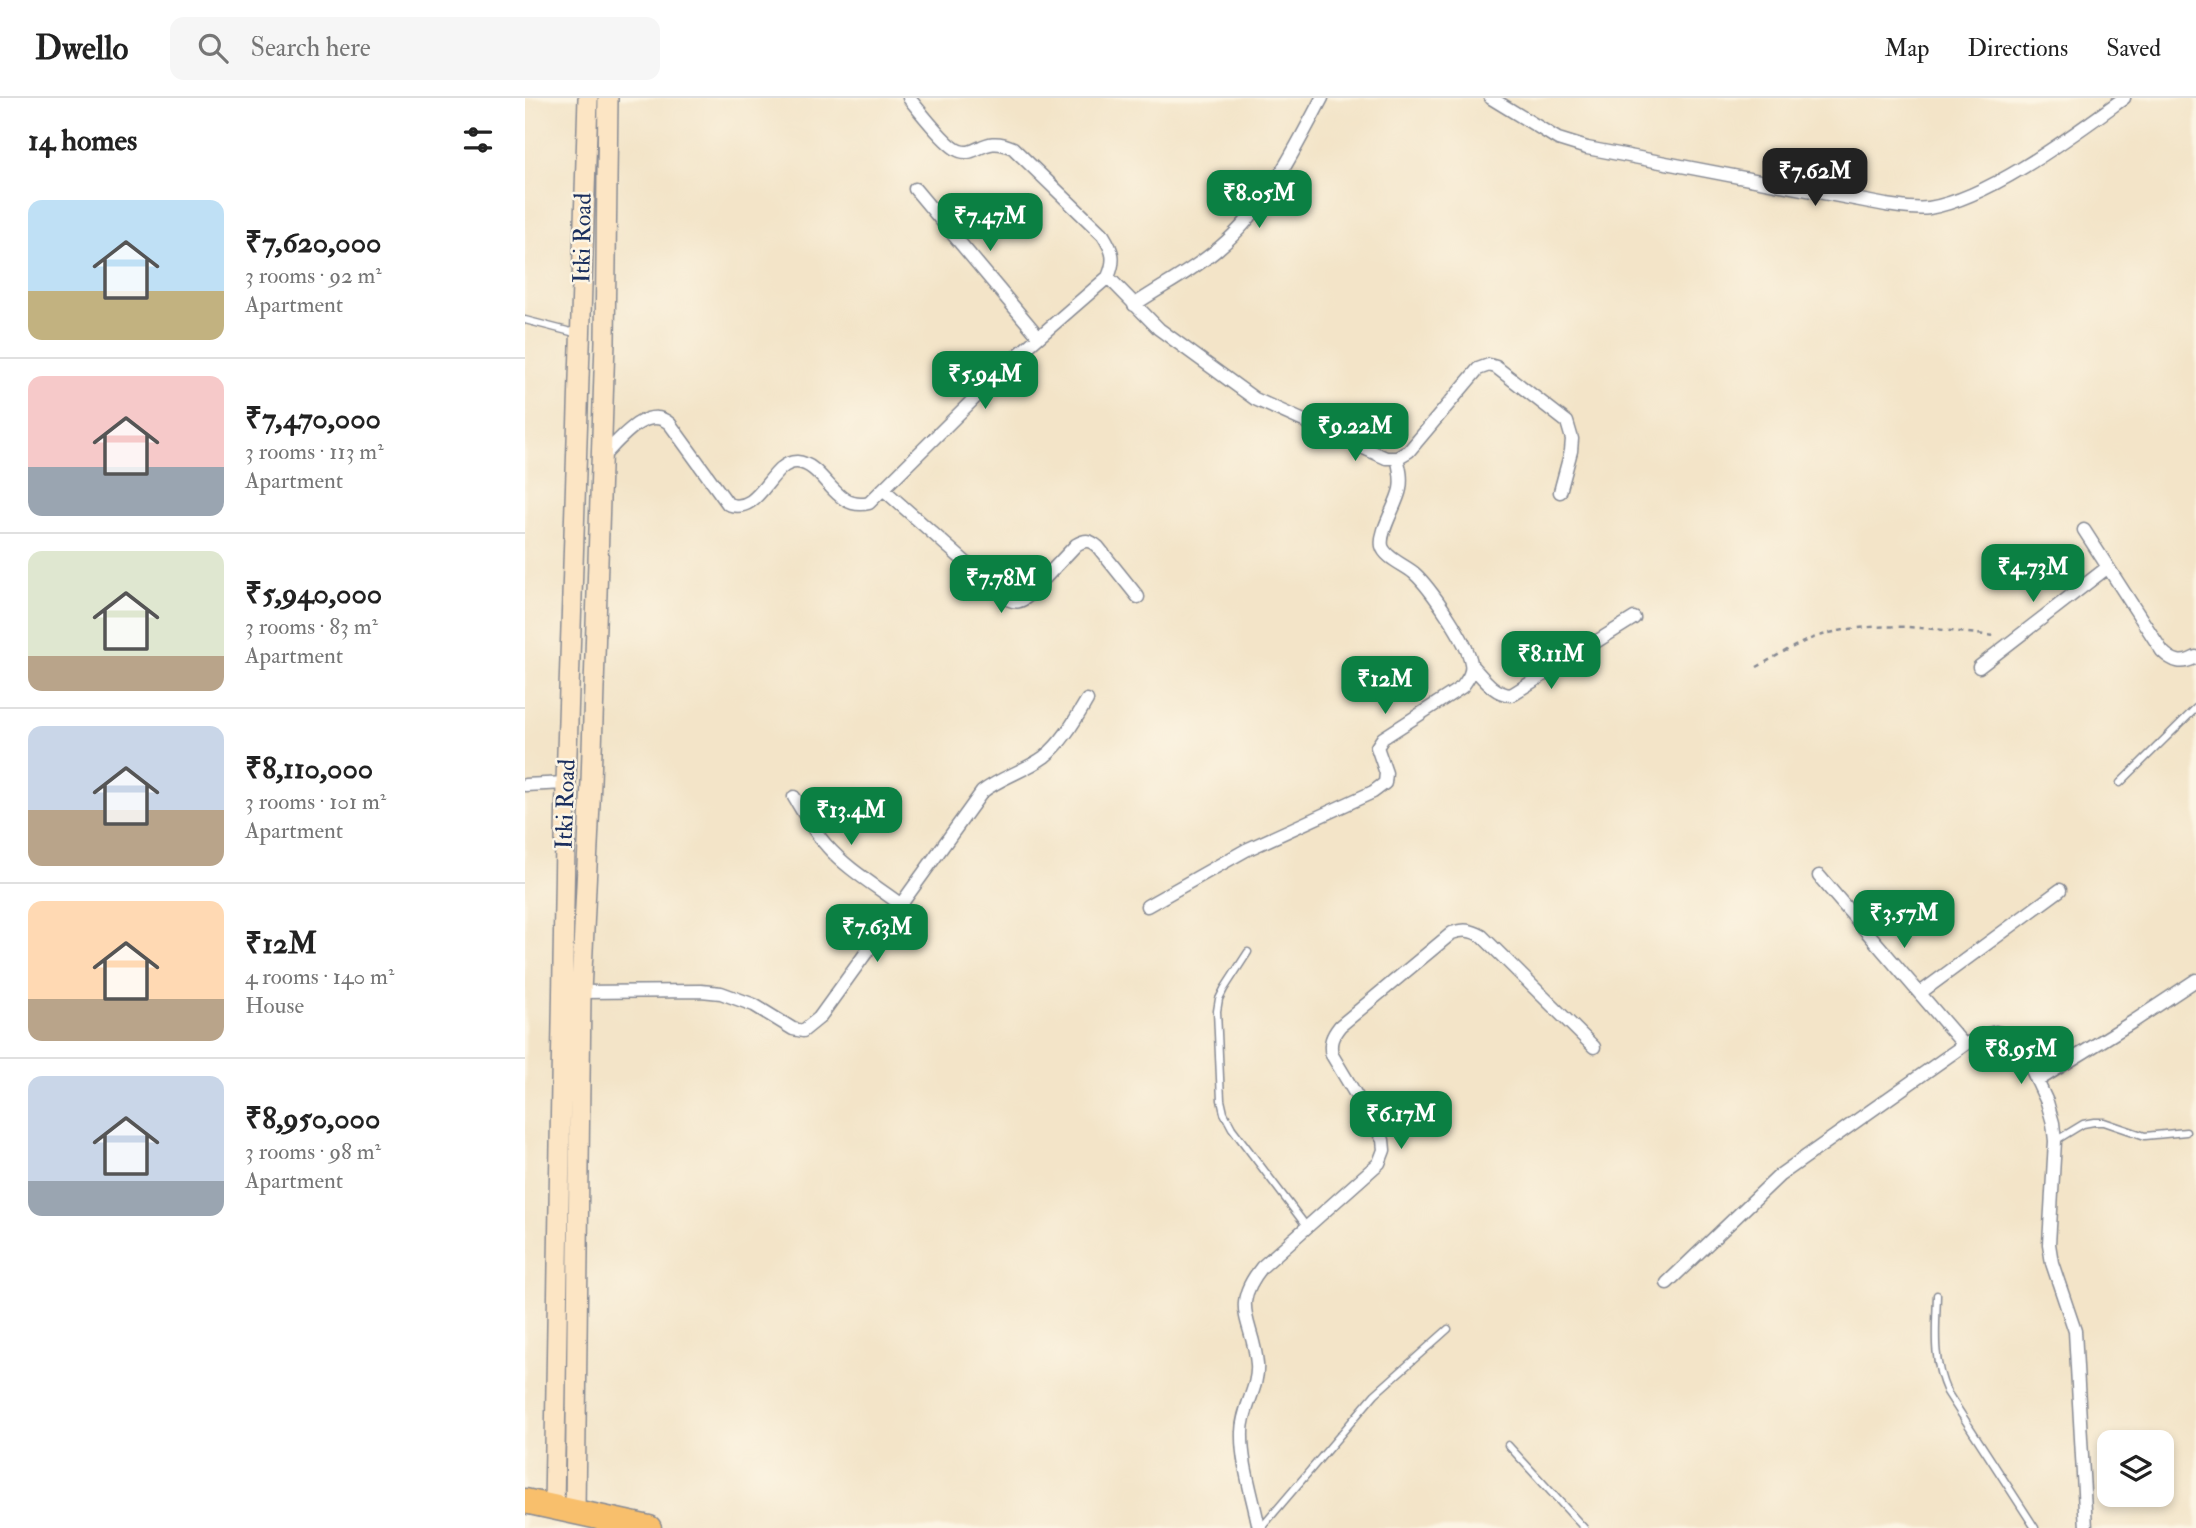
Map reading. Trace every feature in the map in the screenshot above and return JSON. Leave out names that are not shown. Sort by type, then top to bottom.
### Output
[{"type":"highway","points":[[525,1501],[564,1519],[649,1528]]},
{"type":"main road","points":[[564,1519],[566,783],[588,98]]},
{"type":"main road","name":"Itki Road","points":[[564,1519],[605,341],[608,98]]},
{"type":"street","points":[[600,458],[642,420],[652,416],[663,418],[670,424],[728,504],[737,507],[746,504],[789,464],[798,462],[810,467],[837,493],[858,506],[869,503],[1039,337],[1108,276],[1115,262],[1112,249],[1103,236],[1013,148],[992,142],[969,152],[960,151],[951,146],[909,98]]},
{"type":"street","points":[[1134,304],[1210,256],[1236,231],[1273,185],[1322,98]]},
{"type":"street","points":[[1491,98],[1543,131],[1571,144],[1886,205],[1927,208],[1955,201],[1996,182],[2124,98]]},
{"type":"street","points":[[915,189],[1039,337]]},
{"type":"street","points":[[1108,276],[1174,340],[1255,399],[1386,458],[1397,458],[1409,451],[1478,369],[1489,365],[1496,367],[1567,422],[1572,439],[1571,451],[1560,492]]},
{"type":"street","points":[[1397,458],[1402,475],[1400,490],[1382,537],[1382,547],[1387,554],[1422,580],[1463,642],[1472,666],[1494,689],[1511,695],[1634,618]]},
{"type":"street","points":[[883,489],[1007,599],[1015,603],[1028,596],[1076,545],[1084,540],[1091,541],[1098,547],[1138,597]]},
{"type":"street","points":[[2084,530],[2162,651],[2170,659],[2179,662],[2196,657]]},
{"type":"street","points":[[1979,667],[2108,567]]},
{"type":"street","points":[[1147,906],[1245,850],[1373,792],[1385,783],[1386,773],[1377,747],[1383,738],[1462,687],[1472,666]]},
{"type":"street","points":[[581,992],[721,993],[754,1005],[793,1029],[803,1031],[812,1026],[982,792],[994,782],[1043,758],[1067,732],[1087,700]]},
{"type":"street","points":[[525,785],[566,783]]},
{"type":"street","points":[[794,797],[828,848],[900,904]]},
{"type":"street","points":[[1819,876],[1964,1045]]},
{"type":"street","points":[[1920,993],[2060,890]]},
{"type":"street","points":[[1260,1528],[1242,1439],[1257,1365],[1245,1309],[1245,1294],[1262,1267],[1380,1163],[1384,1150],[1383,1140],[1332,1055],[1329,1044],[1333,1034],[1452,933],[1461,930],[1473,931],[1482,936],[1594,1047]]},
{"type":"street","points":[[2037,1082],[2196,979]]},
{"type":"street","points":[[1667,1283],[1780,1175],[1964,1045],[1996,1032],[2009,1035],[2020,1044],[2047,1102],[2055,1141],[2049,1244],[2052,1263],[2075,1331],[2086,1528]]},
{"type":"lane","points":[[525,320],[581,335]]},
{"type":"lane","points":[[2120,783],[2196,708]]},
{"type":"lane","points":[[1248,952],[1219,999],[1217,1011],[1224,1114],[1307,1227]]},
{"type":"lane","points":[[2055,1141],[2083,1124],[2094,1122],[2104,1122],[2145,1136],[2186,1132]]},
{"type":"lane","points":[[1937,1295],[1935,1357],[1939,1374],[1947,1392],[2035,1528]]},
{"type":"lane","points":[[1260,1528],[1375,1394],[1448,1329]]},
{"type":"lane","points":[[1509,1446],[1584,1528]]},
{"type":"path","points":[[1757,667],[1817,637],[1864,626],[1895,625],[2016,638]]}]
